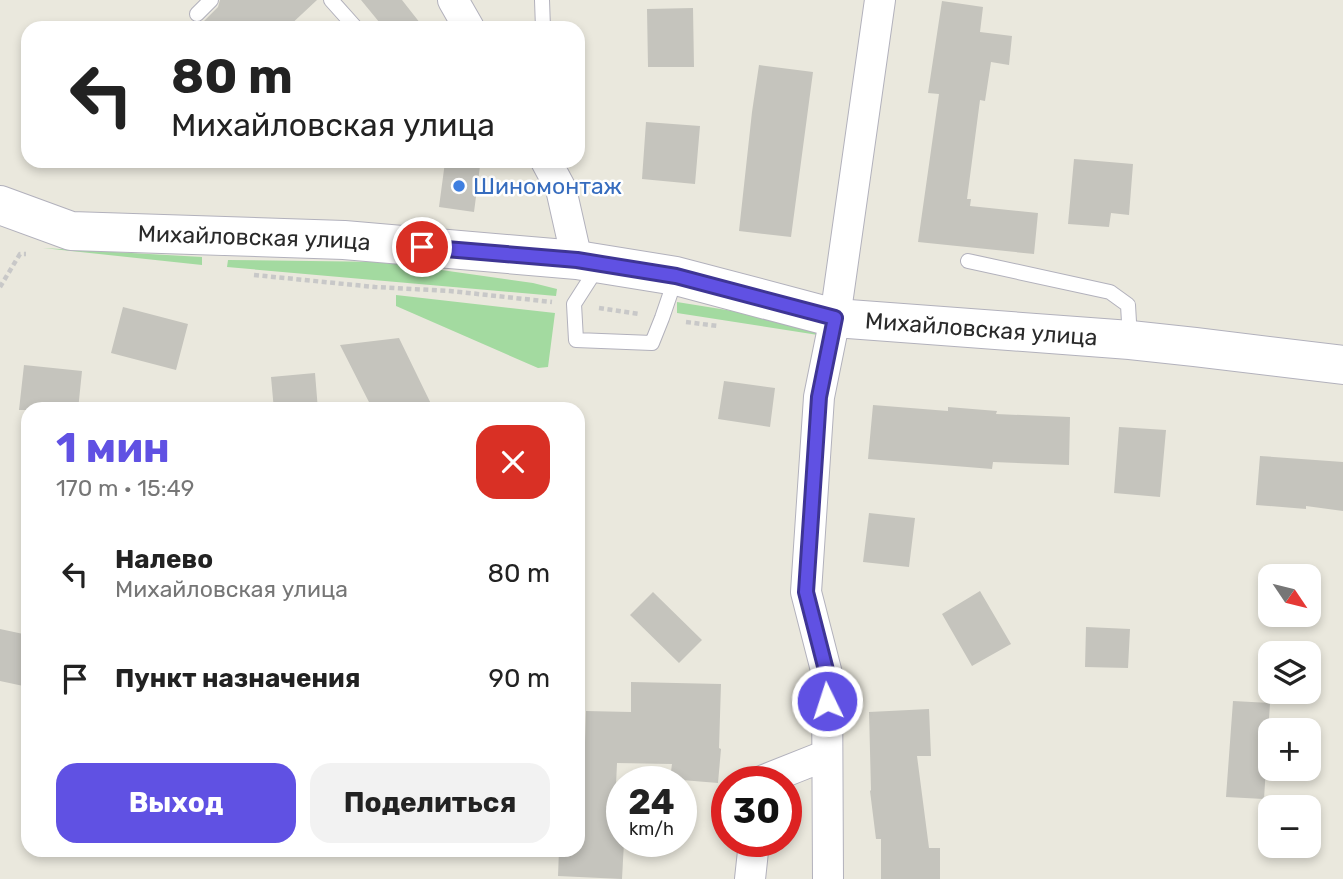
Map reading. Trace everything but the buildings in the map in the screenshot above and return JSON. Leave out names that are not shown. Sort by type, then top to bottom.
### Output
[{"type":"main road","name":"Михайловская улица","points":[[0,205],[71,231],[344,240],[588,262],[676,276],[835,318],[1195,346],[1343,365]]},
{"type":"street","points":[[453,0],[465,21]]},
{"type":"street","points":[[828,879],[827,674],[806,592],[819,397],[835,318],[880,0]]},
{"type":"street","points":[[550,168],[561,189],[588,262]]},
{"type":"street","points":[[800,766],[827,755]]},
{"type":"street","points":[[750,879],[752,857]]},
{"type":"lane","points":[[197,14],[211,0]]},
{"type":"lane","points":[[331,0],[350,21]]},
{"type":"lane","points":[[542,0],[543,21]]},
{"type":"lane","points":[[968,261],[1110,292],[1128,305],[1130,340]]},
{"type":"lane","points":[[588,262],[574,304],[576,340],[652,343],[676,276]]},
{"type":"green space","points":[[43,248],[202,257],[202,265]]},
{"type":"green space","points":[[228,260],[385,262],[533,283],[557,289],[556,296],[227,267]]},
{"type":"green space","points":[[396,295],[555,313],[548,367],[538,368],[396,306]]},
{"type":"green space","points":[[677,302],[820,325],[818,335],[677,313]]},
{"type":"place","name":"Шиномонтаж","points":[[459,186]]},
{"type":"route","points":[[422,247],[577,260],[676,276],[835,318],[819,397],[806,592],[827,674],[827,701]]}]
